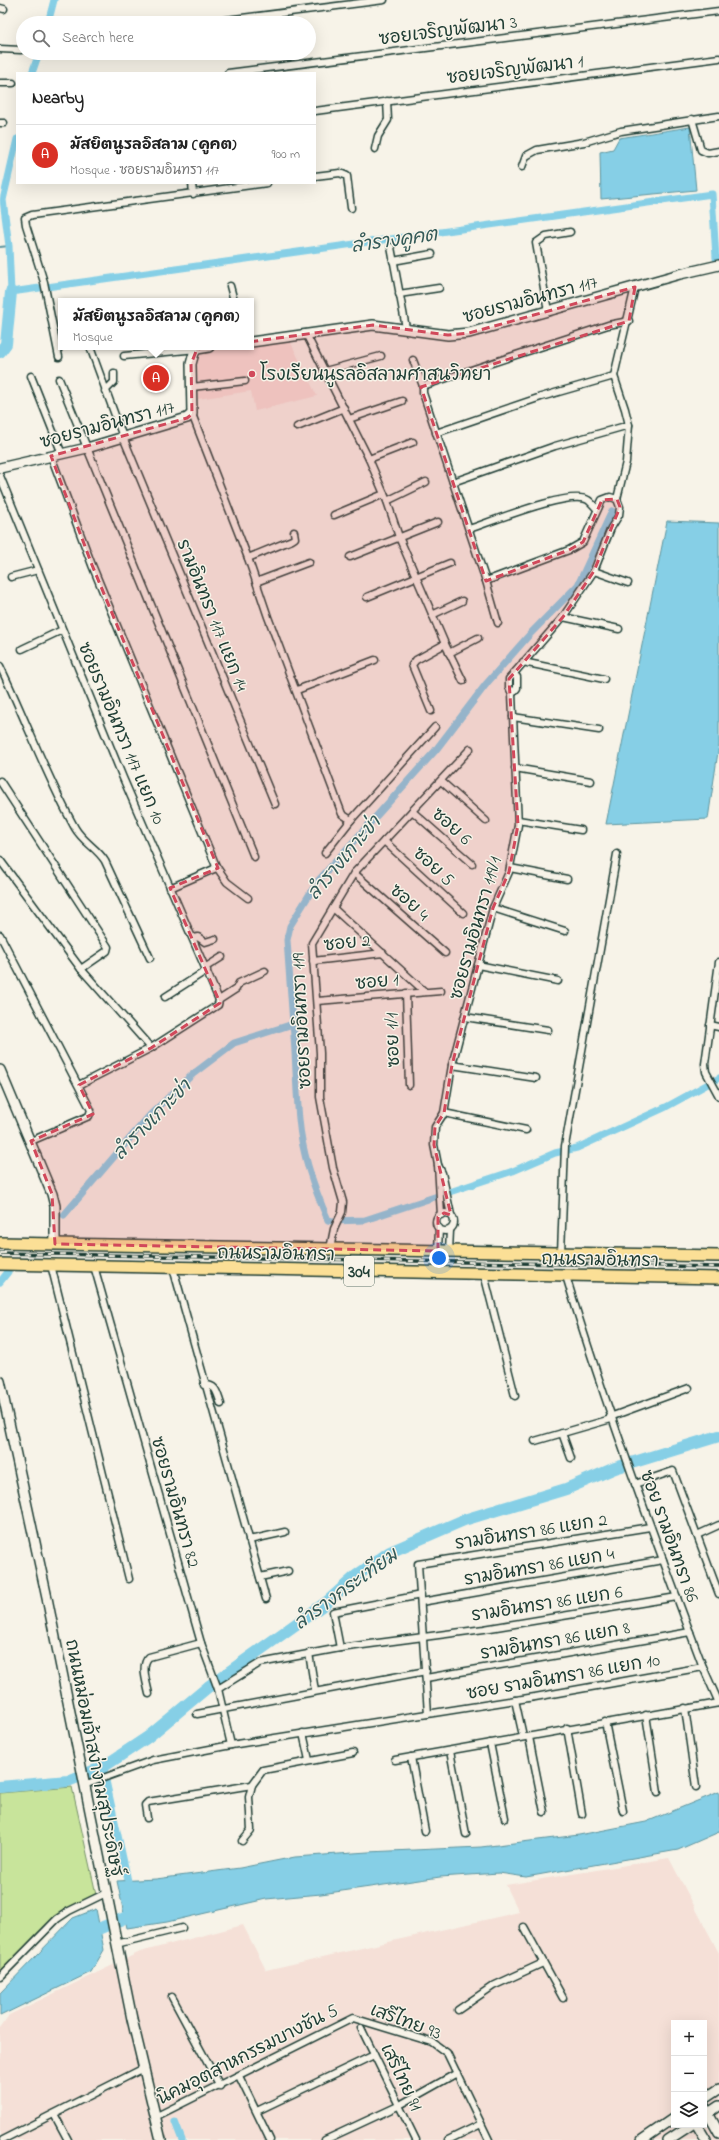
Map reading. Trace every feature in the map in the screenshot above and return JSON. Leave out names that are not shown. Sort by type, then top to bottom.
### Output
[{"type":"highway","name":"ถนนรามอินทรา","points":[[0,1242],[719,1256]]},
{"type":"highway","name":"ถนนรามอินทรา","points":[[0,1264],[719,1278]]},
{"type":"street","points":[[258,16],[384,0]]},
{"type":"street","name":"ซอยเจริญพัฒนา 3","points":[[236,72],[719,11]]},
{"type":"street","points":[[0,49],[16,50]]},
{"type":"street","name":"ซอยเจริญพัฒนา 1","points":[[316,111],[719,58]]},
{"type":"street","points":[[0,83],[13,83]]},
{"type":"street","points":[[375,149],[378,136],[388,120],[387,101]]},
{"type":"street","points":[[522,167],[526,156],[537,150],[577,144],[621,131],[719,116]]},
{"type":"street","points":[[692,119],[701,150],[708,153],[719,151]]},
{"type":"street","points":[[316,176],[340,173],[347,176],[351,208]]},
{"type":"street","points":[[192,184],[193,194]]},
{"type":"street","points":[[59,357],[47,292],[25,218],[28,216],[193,194],[255,184]]},
{"type":"street","points":[[548,311],[536,244],[546,236],[570,232]]},
{"type":"street","points":[[391,247],[406,328]]},
{"type":"street","points":[[393,261],[432,254]]},
{"type":"street","name":"ซอยรามอินทรา 117","points":[[254,342],[373,325],[460,335],[680,274],[719,265]]},
{"type":"street","points":[[230,286],[233,298]]},
{"type":"street","points":[[436,433],[541,397],[614,376],[629,321],[635,287]]},
{"type":"street","points":[[400,294],[439,288]]},
{"type":"street","points":[[423,386],[608,325],[629,321]]},
{"type":"street","points":[[306,334],[369,459],[387,501],[415,577],[463,681]]},
{"type":"street","name":"รามอินทรา 117 แยก 14","points":[[91,350],[123,437],[275,804]]},
{"type":"street","points":[[124,356],[187,350]]},
{"type":"street","name":"ซอยรามอินทรา 117","points":[[0,468],[87,448],[187,418],[192,414],[192,358],[197,350]]},
{"type":"street","points":[[325,371],[381,356]]},
{"type":"street","points":[[413,360],[423,386],[422,393],[486,581],[498,624]]},
{"type":"street","points":[[105,391],[114,382],[114,373]]},
{"type":"street","points":[[31,376],[62,454]]},
{"type":"street","name":"ซอยรามอินทรา 119/1","points":[[443,1251],[437,1221],[441,1215],[438,1187],[438,1165],[434,1145],[435,1127],[444,1113],[452,1065],[493,908],[510,868],[518,820],[512,694],[517,688],[517,677],[514,673],[563,617],[594,571],[611,528],[619,514],[620,507],[617,499],[626,462],[629,425],[614,376]]},
{"type":"street","points":[[59,379],[254,857]]},
{"type":"street","points":[[192,387],[245,381]]},
{"type":"street","points":[[349,418],[402,401]]},
{"type":"street","points":[[297,427],[344,408]]},
{"type":"street","points":[[192,414],[248,558],[342,814],[351,820]]},
{"type":"street","points":[[453,482],[555,446],[629,425]]},
{"type":"street","points":[[369,459],[413,442]]},
{"type":"street","points":[[51,456],[92,565],[216,866],[227,882],[248,898]]},
{"type":"street","name":"ซอยรามอินทรา 117 แยก 10","points":[[0,476],[62,630],[170,888],[220,1000]]},
{"type":"street","points":[[387,501],[426,482]]},
{"type":"street","points":[[334,515],[384,494]]},
{"type":"street","points":[[469,529],[557,499],[577,497],[588,500],[597,509]]},
{"type":"street","points":[[486,581],[569,550],[583,542],[602,500],[610,497],[617,499]]},
{"type":"street","points":[[350,557],[438,522]]},
{"type":"street","points":[[248,558],[292,540],[295,538],[294,532]]},
{"type":"street","points":[[256,582],[309,562]]},
{"type":"street","points":[[367,597],[450,562]]},
{"type":"street","points":[[11,577],[38,570]]},
{"type":"street","points":[[594,571],[628,583]]},
{"type":"street","points":[[432,615],[462,601]]},
{"type":"street","points":[[563,617],[619,629]]},
{"type":"street","points":[[22,649],[62,630]]},
{"type":"street","points":[[449,653],[478,638]]},
{"type":"street","points":[[430,711],[412,665],[416,660],[445,644]]},
{"type":"street","points":[[297,690],[375,660]]},
{"type":"street","points":[[523,662],[604,679]]},
{"type":"street","points":[[0,666],[32,739],[74,826],[85,841],[97,849],[105,862],[150,958]]},
{"type":"street","points":[[513,717],[599,730]]},
{"type":"street","points":[[325,853],[351,820],[435,727]]},
{"type":"street","name":"ซอยรามอินทรา 119","points":[[330,1249],[334,1229],[342,1212],[343,1202],[333,1168],[320,1097],[320,1053],[312,943],[354,873],[470,749]]},
{"type":"street","points":[[515,768],[591,781]]},
{"type":"street","points":[[441,781],[486,821]]},
{"type":"street","points":[[0,782],[108,947],[107,951],[81,969]]},
{"type":"street","name":"ซอย 6","points":[[412,811],[472,864]]},
{"type":"street","points":[[518,820],[581,830]]},
{"type":"street","name":"ซอย 5","points":[[384,841],[463,913]]},
{"type":"street","points":[[561,1253],[565,1146],[617,854]]},
{"type":"street","points":[[0,860],[81,969],[151,1048]]},
{"type":"street","points":[[170,888],[214,869],[216,866]]},
{"type":"street","points":[[510,868],[567,879]]},
{"type":"street","name":"ซอย 4","points":[[354,873],[445,953]]},
{"type":"street","points":[[333,908],[424,991]]},
{"type":"street","points":[[493,908],[565,931]]},
{"type":"street","points":[[0,935],[91,1110],[89,1116],[31,1141]]},
{"type":"street","points":[[193,938],[198,937],[205,942],[215,939]]},
{"type":"street","name":"ซอย 2","points":[[313,961],[383,953]]},
{"type":"street","points":[[165,996],[222,957]]},
{"type":"street","points":[[719,962],[718,983],[710,1025],[705,1064],[710,1079],[719,1096]]},
{"type":"street","points":[[478,965],[558,981]]},
{"type":"street","points":[[79,1085],[151,1048],[218,1005],[220,1000],[236,989],[239,983],[265,971]]},
{"type":"street","name":"ซอย 1","points":[[317,1001],[424,991],[441,991]]},
{"type":"street","name":"ซอย 1/1","points":[[406,993],[409,1085]]},
{"type":"street","points":[[465,1017],[548,1030]]},
{"type":"street","points":[[710,1025],[719,1027]]},
{"type":"street","points":[[452,1065],[536,1078]]},
{"type":"street","points":[[0,1070],[31,1141],[53,1200],[55,1244]]},
{"type":"street","points":[[444,1113],[526,1130]]},
{"type":"street","name":"ซอยรามอินทรา 119/1","points":[[438,1165],[442,1173],[451,1216],[454,1223],[443,1251]]},
{"type":"street","points":[[441,1215],[448,1214],[451,1216]]},
{"type":"street","points":[[439,1228],[446,1231],[450,1230]]},
{"type":"street","points":[[51,1265],[129,1579]]},
{"type":"street","name":"ซอยรามอินทรา 82","points":[[94,1266],[201,1643],[218,1689],[231,1745]]},
{"type":"street","points":[[173,1268],[204,1385],[266,1599]]},
{"type":"street","points":[[484,1274],[515,1396]]},
{"type":"street","name":"ซอย รามอินทรา 86","points":[[566,1276],[620,1445],[676,1597],[703,1667],[719,1703]]},
{"type":"street","name":"ถนนหม่อมเจ้าสง่างามสุประดิษฐ์","points":[[0,1381],[47,1598],[115,1942],[161,2140]]},
{"type":"street","points":[[204,1385],[215,1387],[222,1404]]},
{"type":"street","points":[[535,1441],[611,1418],[688,1388]]},
{"type":"street","points":[[562,1433],[571,1458]]},
{"type":"street","points":[[635,1483],[673,1471],[697,1535],[716,1576],[719,1594]]},
{"type":"street","points":[[697,1535],[719,1526]]},
{"type":"street","name":"รามอินทรา 86 แยก 2","points":[[421,1598],[418,1564],[650,1527]]},
{"type":"street","points":[[249,1540],[284,1532]]},
{"type":"street","name":"รามอินทรา 86 แยก 4","points":[[340,1648],[333,1612],[663,1560]]},
{"type":"street","points":[[260,1577],[288,1571]]},
{"type":"street","name":"รามอินทรา 86 แยก 6","points":[[218,1689],[260,1663],[309,1653],[423,1638],[676,1597]]},
{"type":"street","points":[[421,1598],[428,1714]]},
{"type":"street","name":"รามอินทรา 86 แยก 8","points":[[197,1714],[315,1691],[426,1675],[690,1632]]},
{"type":"street","points":[[149,1694],[144,1665],[145,1660],[149,1657],[201,1643]]},
{"type":"street","points":[[309,1653],[315,1691]]},
{"type":"street","name":"ซอย รามอินทรา 86 แยก 10","points":[[84,1783],[102,1780],[153,1760],[231,1745],[515,1700],[703,1667]]},
{"type":"street","points":[[515,1700],[526,1737],[544,1812]]},
{"type":"street","points":[[395,1760],[526,1737],[567,1728],[719,1703]]},
{"type":"street","points":[[685,1708],[696,1787]]},
{"type":"street","points":[[646,1715],[658,1792]]},
{"type":"street","points":[[605,1722],[623,1811]]},
{"type":"street","points":[[567,1728],[582,1814]]},
{"type":"street","points":[[304,1733],[309,1760]]},
{"type":"street","points":[[490,1743],[504,1818]]},
{"type":"street","points":[[450,1751],[466,1834]]},
{"type":"street","points":[[242,1841],[252,1826],[249,1804],[252,1785],[263,1770],[309,1760],[353,1754]]},
{"type":"street","points":[[411,1757],[425,1831]]},
{"type":"street","points":[[147,1818],[145,1805],[148,1802],[252,1785]]},
{"type":"street","points":[[0,1976],[57,1919],[69,1911],[107,1898]]},
{"type":"street","points":[[524,1927],[563,1998]]},
{"type":"street","points":[[115,1942],[182,1928]]},
{"type":"street","points":[[458,2010],[493,1986],[543,1963]]},
{"type":"street","points":[[172,1997],[220,2086]]},
{"type":"street","name":"นิคมอุตสาหกรรมบางชัน 5","points":[[155,2116],[220,2086],[353,2018]]},
{"type":"street","name":"เสรีไทย 93","points":[[353,2018],[432,2042],[447,2053],[490,2140]]},
{"type":"street","name":"เสรีไทย 91","points":[[360,2028],[416,2140]]},
{"type":"street","points":[[257,2112],[374,2055]]},
{"type":"street","points":[[2,2140],[144,2068]]},
{"type":"street","points":[[325,2140],[398,2106],[457,2073]]},
{"type":"street","points":[[239,2076],[270,2140]]},
{"type":"street","points":[[707,2097],[719,2089]]},
{"type":"street","points":[[707,2111],[719,2106]]},
{"type":"street","points":[[54,2114],[68,2140]]},
{"type":"street","points":[[707,2115],[719,2133]]},
{"type":"street","points":[[642,2140],[671,2120]]},
{"type":"street","points":[[448,2140],[481,2124]]},
{"type":"street","points":[[668,2140],[686,2128]]},
{"type":"street","points":[[699,2128],[706,2140]]},
{"type":"highlighted area","points":[[635,287],[629,321],[421,387],[486,581],[569,550],[583,542],[602,500],[617,499],[620,507],[594,571],[563,617],[509,679],[518,825],[509,872],[493,908],[452,1065],[444,1113],[435,1127],[434,1145],[451,1215],[444,1213],[438,1217],[438,1251],[55,1244],[52,1194],[31,1141],[93,1114],[79,1085],[151,1048],[220,1003],[170,888],[218,868],[92,565],[51,456],[187,418],[192,414],[191,364],[197,349],[373,325],[448,335],[469,333]]},
{"type":"shaded area","name":"โรงเรียนนูรลอิสลามศาสนวิทยา","points":[[290,341],[317,396],[255,411],[251,391],[198,399],[197,356],[201,352],[217,350],[254,350],[254,345]]},
{"type":"shaded area","points":[[669,1858],[719,1953],[719,2140],[0,2140],[0,2028],[9,2015],[140,1952],[243,1925],[266,1970],[519,1912],[506,1885]]},
{"type":"green space","points":[[72,1787],[96,1894],[59,1914],[0,1972],[0,1793]]},
{"type":"water","points":[[690,127],[696,190],[601,199],[600,152],[613,149],[619,138]]},
{"type":"water","points":[[667,521],[719,523],[719,745],[708,819],[606,824]]},
{"type":"water","points":[[719,1792],[719,1832],[678,1850],[526,1877],[499,1873],[440,1877],[321,1894],[266,1899],[167,1922],[127,1928],[117,1881],[156,1879],[240,1868],[295,1857],[481,1847],[579,1835],[646,1822]]},
{"type":"water","points":[[96,1909],[104,1950],[91,1972],[0,2016],[0,1993],[73,1918]]},
{"type":"waterway","points":[[50,16],[54,0]]},
{"type":"waterway","points":[[32,72],[37,60]]},
{"type":"waterway","name":"ลำรางคูคต","points":[[16,143],[3,200],[9,246],[11,292],[712,194],[716,258],[719,258]]},
{"type":"waterway","points":[[0,247],[9,246]]},
{"type":"waterway","points":[[0,352],[6,344],[11,292]]},
{"type":"waterway","name":"ลำรางเกาะข่า","points":[[64,1215],[150,1115],[193,1074],[234,1043],[293,1024],[287,940],[290,926],[317,882],[435,751],[487,683],[531,633],[578,585],[612,511]]},
{"type":"waterway","points":[[293,1024],[298,1107],[303,1145],[309,1171],[318,1196],[328,1220],[332,1221],[365,1220],[513,1171],[555,1153],[577,1148],[666,1107],[719,1078]]},
{"type":"waterway","name":"ลำรางเกาะข่า","points":[[0,1282],[8,1272]]},
{"type":"waterway","name":"ลำรางกระเทียม","points":[[0,1787],[68,1781],[103,1767],[148,1737],[208,1687],[327,1602],[356,1576],[390,1552],[464,1520],[566,1489],[615,1468],[719,1436]]},
{"type":"waterway","points":[[103,1767],[130,1890]]},
{"type":"waterway","points":[[87,1936],[91,1932],[139,1912]]},
{"type":"waterway","points":[[175,2122],[182,2140]]},
{"type":"railway","points":[[0,1253],[719,1267]]},
{"type":"place","name":"โรงเรียนนูรลอิสลามศาสนวิทยา","points":[[252,374]]},
{"type":"place","name":"มัสยิตนูรลอิสลาม (คูคต)","points":[[156,378]]}]
